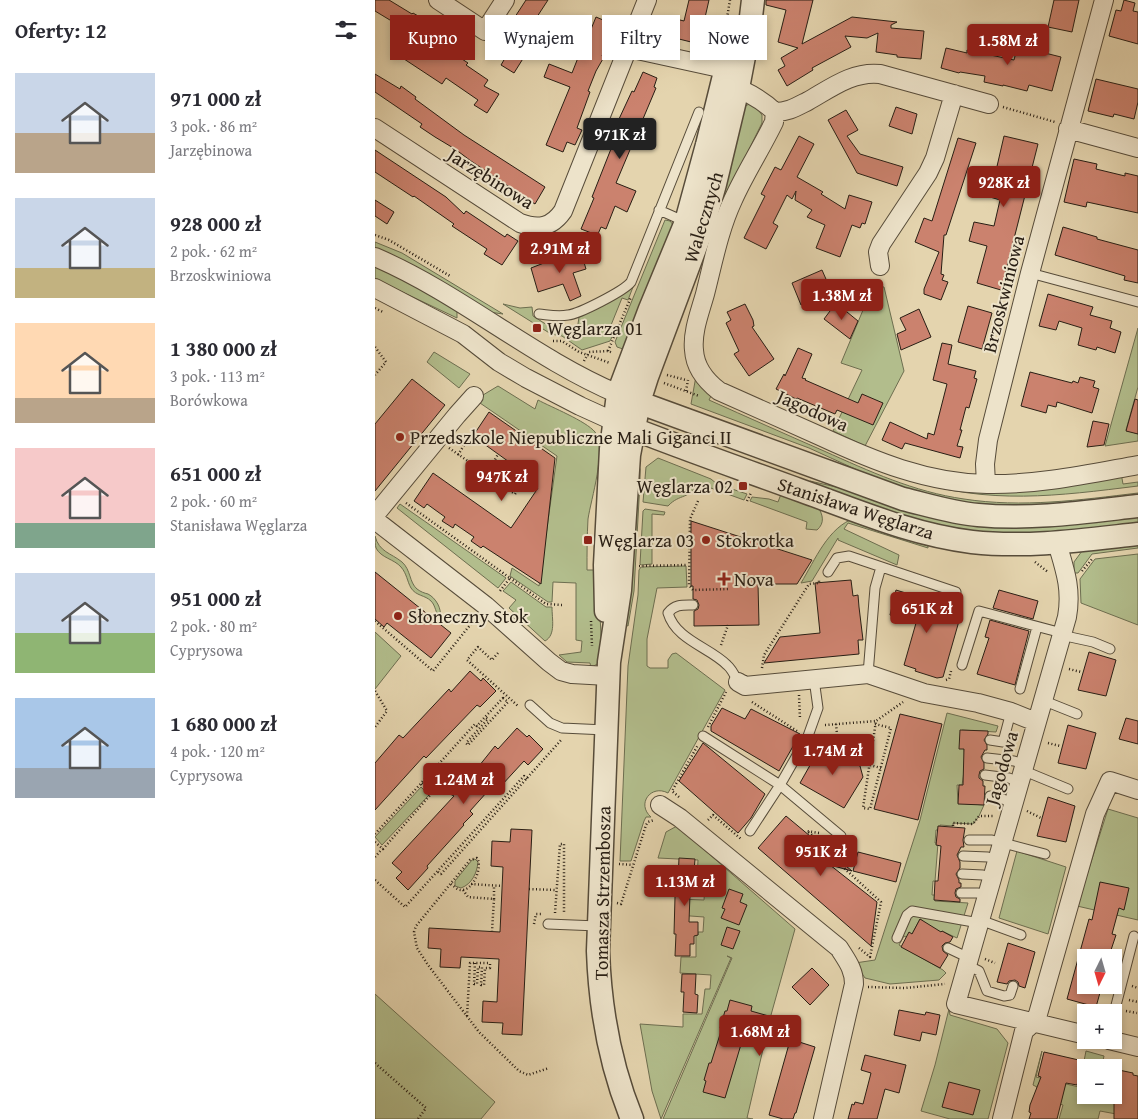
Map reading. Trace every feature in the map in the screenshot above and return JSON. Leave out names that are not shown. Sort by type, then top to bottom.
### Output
[{"type":"street","points":[[438,0],[485,31],[505,0]]},
{"type":"street","name":"Jarzębinowa","points":[[641,15],[647,0]]},
{"type":"street","name":"Walecznych","points":[[629,398],[650,368],[703,227],[715,184],[744,0]]},
{"type":"street","name":"Walecznych","points":[[623,425],[646,318],[685,222],[707,145],[750,25],[753,0]]},
{"type":"street","name":"Brzoskwiniowa","points":[[986,484],[985,464],[988,440],[1065,126],[1104,0]]},
{"type":"street","name":"Jarzębinowa","points":[[375,128],[520,223],[529,227],[540,228],[550,225],[557,220],[563,211],[624,60]]},
{"type":"street","points":[[670,60],[731,78],[775,112],[788,111],[851,77],[870,73],[880,74],[989,104]]},
{"type":"street","points":[[881,266],[878,252],[881,244],[928,173],[935,158],[954,94]]},
{"type":"street","name":"Walecznych","points":[[699,368],[694,350],[694,340],[720,233],[733,200],[773,122],[775,112]]},
{"type":"street","points":[[1065,126],[1138,148]]},
{"type":"street","points":[[375,257],[403,269],[428,283],[567,368],[629,398]]},
{"type":"street","points":[[375,288],[463,334],[499,362],[527,378],[623,425]]},
{"type":"street","name":"Jagodowa","points":[[699,368],[708,382],[719,391],[878,462],[934,479],[986,484],[1010,484],[1138,465]]},
{"type":"street","points":[[375,515],[474,396]]},
{"type":"street","name":"Stanisława Węglarza","points":[[629,398],[903,499],[942,509],[976,515],[1019,517],[1074,514],[1138,506]]},
{"type":"street","name":"Stanisława Węglarza","points":[[623,425],[847,513],[955,539],[999,544],[1057,543],[1138,534]]},
{"type":"street","name":"Tomasza Strzembosza","points":[[623,425],[605,565],[609,669],[599,926],[599,981],[604,1018],[617,1075],[632,1119]]},
{"type":"street","points":[[375,520],[486,606],[561,671],[572,674],[609,669]]},
{"type":"street","name":"Jagodowa","points":[[1034,1022],[956,1004],[974,961],[979,921],[1014,805],[1062,634],[1070,598],[1068,579],[1057,543]]},
{"type":"street","points":[[734,684],[745,686],[814,683],[868,674],[924,693],[978,703],[1011,712],[1036,722]]},
{"type":"street","points":[[1002,1119],[1024,1031],[1034,1022],[1038,1014],[1095,814],[1110,781],[1138,790]]},
{"type":"street","points":[[659,812],[688,824],[839,948],[853,971],[854,984],[823,1119]]},
{"type":"street","points":[[1034,1022],[1077,1033]]},
{"type":"street","points":[[1122,1043],[1138,1047]]},
{"type":"lane","points":[[539,314],[552,316],[569,315],[620,292],[628,286],[699,112]]},
{"type":"lane","points":[[659,210],[685,222]]},
{"type":"lane","points":[[1030,273],[1138,302]]},
{"type":"lane","points":[[828,572],[837,558],[849,556],[956,592],[950,611]]},
{"type":"lane","points":[[868,674],[875,588],[881,567]]},
{"type":"lane","points":[[693,605],[672,608],[668,613],[671,621],[692,641],[728,665],[734,684]]},
{"type":"lane","points":[[962,665],[979,611],[1093,642],[1109,649]]},
{"type":"lane","points":[[1020,689],[1037,627]]},
{"type":"lane","points":[[750,831],[780,785],[808,736],[818,708],[814,683]]},
{"type":"lane","points":[[1042,700],[1077,714]]},
{"type":"lane","points":[[527,708],[550,723],[562,728],[606,730]]},
{"type":"lane","points":[[990,740],[1003,742],[1011,712]]},
{"type":"lane","points":[[703,736],[780,785],[841,838]]},
{"type":"lane","points":[[987,758],[1014,761],[1022,772],[1068,789]]},
{"type":"lane","points":[[985,775],[1009,778],[1022,772]]},
{"type":"lane","points":[[990,796],[1014,805]]},
{"type":"lane","points":[[969,840],[992,840],[1045,854]]},
{"type":"lane","points":[[963,856],[988,857],[997,861]]},
{"type":"lane","points":[[962,874],[983,875],[991,879]]},
{"type":"lane","points":[[961,892],[978,893],[987,896]]},
{"type":"lane","points":[[897,938],[907,915],[912,911],[979,921],[1021,935]]},
{"type":"lane","points":[[548,924],[599,926]]},
{"type":"lane","points":[[1116,1004],[1134,936]]},
{"type":"lane","points":[[948,948],[974,961],[987,991],[1003,996],[1011,996],[1013,986]]},
{"type":"path","points":[[727,15],[730,0]]},
{"type":"path","points":[[989,104],[1065,126]]},
{"type":"path","points":[[375,235],[389,240],[456,280]]},
{"type":"path","points":[[551,341],[562,341],[587,355]]},
{"type":"path","points":[[375,347],[386,362],[375,375]]},
{"type":"path","points":[[458,455],[470,435],[473,436]]},
{"type":"path","points":[[444,445],[515,494],[528,475]]},
{"type":"path","points":[[487,475],[498,454]]},
{"type":"path","points":[[747,501],[751,493]]},
{"type":"path","points":[[400,499],[545,604],[562,605]]},
{"type":"path","points":[[698,500],[690,519],[689,585],[693,592],[727,589]]},
{"type":"path","points":[[1077,572],[1080,574],[1095,555],[1092,553]]},
{"type":"path","points":[[641,566],[671,563],[686,565]]},
{"type":"path","points":[[761,684],[760,675],[764,654],[809,584],[819,583],[819,574],[828,572]]},
{"type":"path","points":[[500,591],[509,578]]},
{"type":"path","points":[[375,621],[433,671],[486,606]]},
{"type":"path","points":[[591,620],[592,647]]},
{"type":"path","points":[[498,653],[492,660],[478,648],[467,660],[527,708]]},
{"type":"path","points":[[1065,668],[1081,672]]},
{"type":"path","points":[[940,682],[949,679],[951,670]]},
{"type":"path","points":[[749,700],[797,731],[801,718],[801,702],[798,689],[814,683]]},
{"type":"path","points":[[684,801],[672,791],[734,684]]},
{"type":"path","points":[[375,691],[387,711],[375,727]]},
{"type":"path","points":[[375,834],[475,724],[477,726],[485,717],[503,698],[507,702],[468,745],[465,743],[488,719],[485,717]]},
{"type":"path","points":[[823,725],[875,723],[891,728],[870,809],[863,808],[875,723],[904,702]]},
{"type":"path","points":[[836,724],[839,754]]},
{"type":"path","points":[[557,736],[564,736]]},
{"type":"path","points":[[1044,742],[1061,746]]},
{"type":"path","points":[[438,872],[441,874],[549,754]]},
{"type":"path","points":[[870,765],[881,768]]},
{"type":"path","points":[[375,880],[405,907],[524,776],[527,779]]},
{"type":"path","points":[[375,857],[433,793],[421,783]]},
{"type":"path","points":[[953,826],[953,823],[973,824],[979,816],[999,816],[1014,805],[1041,818]]},
{"type":"path","points":[[621,904],[646,825],[659,812]]},
{"type":"path","points":[[701,816],[707,821],[713,816],[741,840],[750,831]]},
{"type":"path","points":[[479,826],[482,829]]},
{"type":"path","points":[[839,859],[841,838],[811,830],[807,831],[839,859],[844,868],[881,902],[869,957],[858,947]]},
{"type":"path","points":[[375,842],[383,849]]},
{"type":"path","points":[[555,914],[560,844],[564,844],[564,914]]},
{"type":"path","points":[[451,884],[458,890],[463,890],[471,884],[480,868],[477,858],[470,860],[416,926],[417,948],[479,1032],[519,1071],[528,1075],[549,1068]]},
{"type":"path","points":[[615,864],[633,865]]},
{"type":"path","points":[[471,884],[502,886]]},
{"type":"path","points":[[492,931],[494,886]]},
{"type":"path","points":[[529,889],[556,890]]},
{"type":"path","points":[[463,890],[468,897],[494,899]]},
{"type":"path","points":[[974,961],[995,963]]},
{"type":"path","points":[[467,1017],[470,963],[475,963],[490,964],[490,968],[485,968],[484,985],[481,985],[481,967],[478,967],[477,984],[474,984],[475,963]]},
{"type":"path","points":[[854,984],[905,988],[947,983]]},
{"type":"path","points":[[375,1063],[426,1108],[418,1119]]},
{"type":"green space","points":[[749,104],[761,107],[759,111],[762,115],[762,123],[720,208],[744,107]]},
{"type":"green space","points":[[665,220],[670,221],[674,226],[623,349],[617,347],[615,342]]},
{"type":"green space","points":[[375,242],[402,253],[503,314],[489,312],[412,265],[375,248]]},
{"type":"green space","points":[[375,266],[409,281],[452,307],[457,311],[457,318],[375,279]]},
{"type":"green space","points":[[873,286],[884,287],[904,371],[865,446],[833,431],[862,370],[841,363]]},
{"type":"green space","points":[[633,287],[628,300],[622,298],[607,335],[612,337],[610,341],[582,350],[562,336],[551,334],[503,304],[520,308],[532,307],[533,316],[555,330],[577,331],[579,317]]},
{"type":"green space","points":[[1138,328],[1138,387],[1126,430],[1138,434],[1138,441],[1105,446]]},
{"type":"green space","points":[[434,352],[470,374],[459,388],[427,362]]},
{"type":"green space","points":[[696,376],[712,394],[709,400],[875,473],[945,496],[1007,503],[1051,502],[1138,493],[1138,497],[1082,504],[987,507],[931,497],[877,479],[809,448],[691,404]]},
{"type":"green space","points":[[498,386],[535,409],[538,400],[576,419],[591,428],[598,440],[599,462],[588,519],[587,570],[596,570],[602,654],[600,662],[591,668],[590,663],[567,662],[559,655],[581,652],[582,641],[576,640],[576,583],[553,582],[552,602],[548,602],[510,576],[512,568],[539,586],[557,456],[480,403],[483,395]]},
{"type":"green space","points":[[658,458],[711,479],[717,484],[747,494],[744,500],[697,483],[691,492],[668,506],[643,502],[646,467]]},
{"type":"green space","points":[[638,465],[640,469],[640,482],[634,591],[628,626],[625,625]]},
{"type":"green space","points":[[1121,473],[1123,484],[1138,482],[1138,486],[1051,495],[996,496],[939,488],[910,480],[911,478]]},
{"type":"green space","points":[[810,481],[871,495],[926,514],[1138,514],[1138,523],[1055,534],[974,533],[921,522],[809,484]]},
{"type":"green space","points":[[781,494],[818,507],[822,519],[820,527],[817,530],[806,529],[807,522],[750,501],[752,497],[778,502]]},
{"type":"green space","points":[[400,504],[506,578],[498,588],[397,508]]},
{"type":"green space","points":[[645,509],[665,512],[664,515],[652,514],[652,564],[641,565],[643,511]]},
{"type":"green space","points":[[855,518],[928,546],[928,548],[848,523],[844,529],[899,555],[897,565],[838,540],[838,538],[812,581],[801,583],[830,536],[846,522]]},
{"type":"green space","points":[[375,536],[382,549],[405,565],[414,586],[436,601],[440,617],[431,601],[415,593],[411,588],[401,567],[378,551]]},
{"type":"green space","points":[[1138,542],[1138,548],[1092,554],[1078,573],[1074,573],[1074,562],[1082,551]]},
{"type":"green space","points":[[1138,554],[1138,625],[1081,603],[1080,579],[1095,559]]},
{"type":"green space","points":[[686,566],[687,587],[657,588],[647,639],[647,666],[650,668],[668,668],[668,660],[672,654],[676,653],[725,690],[668,793],[656,791],[651,793],[645,801],[647,812],[651,817],[646,817],[644,821],[631,861],[620,861],[628,666],[638,595],[639,570],[641,567]]},
{"type":"green space","points":[[511,582],[546,607],[552,607],[552,631],[545,641],[509,608],[516,600],[503,591]]},
{"type":"green space","points":[[375,632],[401,656],[375,689]]},
{"type":"green space","points":[[947,713],[998,726],[996,732],[962,730],[964,768],[962,785],[957,785],[958,803],[984,805],[979,816],[973,824],[953,823],[953,826],[940,825],[940,830],[936,830],[935,843],[938,843],[932,895],[935,895],[935,901],[968,903],[957,938],[942,931],[940,934],[920,919],[912,934],[904,936],[899,945],[943,970],[946,973],[939,980],[890,984],[865,978],[855,963],[875,960],[920,820]]},
{"type":"green space","points":[[421,787],[429,795],[382,845],[375,837]]},
{"type":"green space","points":[[1108,809],[1138,818],[1138,920],[1077,906]]},
{"type":"green space","points":[[677,826],[795,929],[771,1015],[747,1118],[753,1119],[663,1119],[732,958],[727,956],[731,958],[661,1119],[652,1091],[640,1024],[683,1027],[683,1014],[702,1014],[705,989],[710,989],[711,975],[680,973],[681,957],[696,957],[696,935],[698,935],[698,932],[703,932],[704,917],[677,915],[678,899],[704,900],[705,886],[700,885],[700,881],[697,881],[698,860],[658,858],[666,832]]},
{"type":"green space","points":[[1017,851],[1066,867],[1048,934],[999,918]]},
{"type":"green space","points":[[475,859],[478,862],[471,881],[461,888],[455,886],[455,881],[472,860]]},
{"type":"green space","points":[[375,994],[495,1102],[481,1119],[375,1119]]},
{"type":"green space","points":[[949,1009],[950,1015],[997,1029],[1008,1043],[988,1119],[950,1119],[921,1111]]},
{"type":"green space","points":[[1042,1051],[1036,1077],[1077,1087],[1077,1104],[1122,1104],[1122,1097],[1134,1100],[1138,1118],[1100,1111],[1098,1119],[1059,1119],[1063,1105],[1035,1097],[1037,1087],[1033,1085]]},
{"type":"green space","points":[[1086,1051],[1104,1056],[1103,1059],[1084,1059]]},
{"type":"building","points":[[375,0],[389,0],[416,15],[390,15],[390,20],[375,11]]},
{"type":"building","points":[[526,0],[548,0],[538,15],[516,15]]},
{"type":"building","points":[[689,0],[709,0],[706,15],[690,15],[690,42],[680,39],[680,20],[684,21]]},
{"type":"building","points":[[766,0],[813,0],[802,44],[852,17],[897,22],[891,25],[891,28],[924,31],[921,59],[897,57],[897,55],[876,52],[878,33],[867,38],[845,36],[851,47],[812,68],[813,70],[787,86],[778,70],[785,66],[781,58],[798,48],[778,42],[786,10],[766,5]]},
{"type":"building","points":[[1054,0],[1079,0],[1072,32],[1048,27]]},
{"type":"building","points":[[1124,0],[1135,3],[1133,11],[1138,12],[1138,44],[1109,36],[1116,10],[1121,11]]},
{"type":"building","points":[[596,17],[602,20],[602,60],[588,91],[590,92],[577,128],[582,130],[575,145],[567,142],[563,152],[546,145],[570,87],[544,77],[549,64],[572,73],[577,60],[592,60],[592,27]]},
{"type":"building","points":[[1021,32],[1037,36],[1033,50],[1061,57],[1052,91],[1029,85],[1027,91],[984,82],[985,76],[959,73],[941,68],[946,48],[967,53],[967,50],[1014,60]]},
{"type":"building","points":[[406,60],[464,60],[468,63],[466,65],[488,80],[484,86],[499,94],[487,113],[474,105],[478,100],[446,78],[442,84]]},
{"type":"building","points":[[504,60],[522,60],[514,73],[501,65]]},
{"type":"building","points":[[643,72],[657,78],[654,87],[656,88],[616,183],[636,191],[627,212],[615,206],[606,229],[601,227],[598,234],[594,234],[581,229],[622,121],[619,119]]},
{"type":"building","points":[[375,74],[400,89],[401,86],[416,97],[415,99],[464,135],[545,187],[535,204],[420,127],[422,124],[375,92]]},
{"type":"building","points":[[1096,79],[1138,89],[1138,102],[1134,119],[1114,114],[1113,117],[1088,111]]},
{"type":"building","points":[[896,107],[917,114],[912,134],[889,126]]},
{"type":"building","points":[[846,110],[858,130],[847,136],[860,154],[903,167],[897,186],[857,173],[828,120]]},
{"type":"building","points":[[799,136],[814,144],[797,177],[823,192],[821,194],[845,209],[849,195],[872,202],[865,224],[862,223],[860,228],[852,225],[840,257],[816,248],[825,225],[807,217],[812,210],[795,200],[796,191],[792,199],[787,195],[773,223],[778,226],[766,249],[744,238],[765,196],[761,194],[775,167],[781,170]]},
{"type":"building","points":[[1004,136],[1038,144],[1001,290],[977,283],[987,246],[969,241],[974,222],[994,226],[1000,200],[980,194],[985,172],[995,175]]},
{"type":"building","points":[[958,138],[976,143],[946,235],[944,235],[941,274],[944,275],[942,280],[948,282],[941,300],[924,294],[924,289],[939,252],[915,242],[924,218],[932,221]]},
{"type":"building","points":[[375,150],[446,197],[464,214],[466,211],[505,237],[507,234],[518,241],[502,265],[484,254],[487,249],[452,226],[454,224],[375,172]]},
{"type":"building","points":[[1074,159],[1097,164],[1096,169],[1125,176],[1125,173],[1138,176],[1138,213],[1087,202],[1086,207],[1064,202]]},
{"type":"building","points":[[375,200],[394,212],[387,224],[375,216]]},
{"type":"building","points":[[1063,227],[1097,237],[1097,239],[1138,250],[1138,283],[1124,280],[1125,276],[1055,255]]},
{"type":"building","points":[[580,249],[586,269],[573,273],[581,296],[570,301],[563,284],[538,292],[531,268]]},
{"type":"building","points":[[822,270],[829,286],[820,290],[825,295],[801,305],[792,283]]},
{"type":"building","points":[[1048,294],[1093,307],[1090,315],[1112,321],[1110,328],[1121,332],[1115,353],[1097,347],[1096,350],[1078,345],[1082,328],[1059,321],[1056,330],[1039,326]]},
{"type":"building","points":[[836,303],[858,321],[850,339],[824,319]]},
{"type":"building","points":[[745,304],[753,320],[754,326],[752,327],[774,359],[749,376],[734,354],[739,351],[726,323],[731,320],[727,312]]},
{"type":"building","points":[[968,306],[992,313],[982,349],[958,342]]},
{"type":"building","points":[[919,309],[931,337],[901,350],[897,334],[906,330],[900,318]]},
{"type":"building","points":[[942,343],[952,345],[948,364],[976,371],[974,378],[977,379],[969,408],[966,407],[957,446],[963,447],[960,458],[905,443],[902,449],[882,440],[890,422],[927,439],[928,433],[934,435],[947,384],[933,380]]},
{"type":"building","points":[[798,348],[812,354],[802,378],[805,380],[858,403],[862,394],[883,403],[873,425],[837,410],[835,414],[776,389],[784,374],[785,376]]},
{"type":"building","points":[[1030,372],[1072,383],[1073,381],[1078,383],[1080,377],[1095,381],[1093,387],[1099,389],[1092,413],[1057,402],[1056,407],[1048,405],[1046,413],[1021,406]]},
{"type":"building","points":[[412,379],[445,405],[375,491],[375,424]]},
{"type":"building","points":[[1135,399],[1138,400],[1138,434],[1126,431]]},
{"type":"building","points":[[489,412],[555,458],[541,584],[483,546],[481,548],[471,541],[474,537],[455,524],[453,528],[442,521],[445,517],[427,504],[424,508],[414,501],[433,473],[511,528],[538,488],[527,480],[530,477],[473,436]]},
{"type":"building","points":[[1093,421],[1109,424],[1104,445],[1087,447]]},
{"type":"building","points":[[691,521],[812,560],[797,584],[758,584],[759,625],[694,626],[694,611],[698,609],[699,605],[697,600],[693,599],[693,586],[691,586]]},
{"type":"building","name":"Słoneczny Stok","points":[[375,572],[451,633],[431,658],[387,623],[384,627],[375,619]]},
{"type":"building","points":[[851,580],[853,596],[858,595],[863,640],[858,640],[859,654],[764,663],[780,637],[820,633],[815,583]]},
{"type":"building","points":[[896,590],[922,598],[921,602],[944,609],[944,613],[948,617],[952,617],[956,613],[961,614],[943,677],[937,678],[915,671],[916,669],[904,665],[916,623],[890,615]]},
{"type":"building","points":[[999,590],[1038,601],[1033,619],[993,608]]},
{"type":"building","points":[[990,620],[1029,631],[1015,685],[977,674],[989,638],[985,637]]},
{"type":"building","points":[[1089,652],[1116,660],[1106,696],[1078,690]]},
{"type":"building","points":[[470,671],[481,681],[483,678],[496,691],[480,707],[477,705],[426,758],[424,756],[375,810],[375,763],[399,735],[403,738],[449,689],[451,692]]},
{"type":"building","points":[[722,708],[745,719],[751,709],[800,734],[779,771],[711,731],[711,726]]},
{"type":"building","points":[[900,714],[942,724],[918,820],[874,809]]},
{"type":"building","points":[[1126,718],[1138,721],[1138,744],[1119,739]]},
{"type":"building","points":[[1068,725],[1096,733],[1086,769],[1058,763]]},
{"type":"building","points":[[517,728],[527,737],[529,735],[543,749],[528,765],[524,761],[501,786],[496,782],[470,811],[473,814],[408,890],[396,878],[402,872],[392,863],[454,796],[450,794],[472,769],[475,771],[495,746],[498,749]]},
{"type":"building","points":[[960,730],[988,731],[984,740],[987,750],[985,750],[981,757],[984,769],[980,771],[979,775],[979,778],[983,781],[983,786],[985,786],[984,805],[958,804],[959,785],[963,785],[964,749],[959,749]]},
{"type":"building","points":[[703,743],[765,794],[751,818],[738,833],[679,781]]},
{"type":"building","points":[[822,744],[860,766],[863,777],[844,808],[800,783]]},
{"type":"building","points":[[1048,797],[1075,806],[1066,842],[1037,836]]},
{"type":"building","points":[[786,816],[852,871],[830,865],[877,902],[871,946],[758,848]]},
{"type":"building","points":[[938,826],[965,828],[964,847],[961,847],[957,855],[960,868],[956,874],[961,887],[956,889],[955,893],[960,902],[934,900],[935,881],[938,881],[941,846],[936,845]]},
{"type":"building","points":[[511,829],[532,830],[522,1035],[502,1034],[503,1023],[482,1022],[483,1001],[497,1002],[499,959],[461,957],[460,968],[440,967],[441,949],[428,948],[429,928],[500,932],[503,867],[491,866],[492,841],[510,842]]},
{"type":"building","points":[[858,852],[901,863],[896,882],[853,871]]},
{"type":"building","points":[[679,858],[695,859],[694,871],[698,872],[697,881],[700,881],[700,895],[690,894],[689,922],[698,922],[698,935],[694,936],[694,944],[690,944],[690,956],[675,956],[675,897]]},
{"type":"building","points":[[1100,882],[1129,888],[1124,910],[1119,908],[1112,934],[1116,935],[1111,949],[1081,949],[1089,919],[1092,920]]},
{"type":"building","points":[[729,889],[743,894],[740,902],[747,905],[739,925],[721,918],[725,909],[722,908]]},
{"type":"building","points":[[920,919],[953,937],[950,942],[942,946],[943,951],[948,955],[940,968],[901,947],[909,932],[912,934]]},
{"type":"building","points":[[727,927],[740,931],[733,949],[721,945]]},
{"type":"building","points":[[1008,943],[1035,952],[1025,988],[1019,986],[1015,980],[1009,981],[1007,984],[997,982]]},
{"type":"building","points":[[1077,963],[1077,994],[1100,994],[1097,1004],[1085,1004],[1067,999]]},
{"type":"building","points":[[812,968],[829,985],[810,1005],[792,987]]},
{"type":"building","points":[[682,974],[696,974],[695,994],[698,995],[697,1013],[683,1012],[684,992],[681,992]]},
{"type":"building","points":[[730,1000],[752,1006],[751,1011],[797,1024],[793,1040],[815,1047],[793,1119],[783,1119],[769,1115],[789,1044],[745,1031],[725,1098],[703,1092],[706,1081],[704,1080]]},
{"type":"building","points":[[899,1010],[925,1015],[926,1012],[940,1015],[936,1035],[922,1032],[920,1041],[894,1035]]},
{"type":"building","points":[[1044,1052],[1077,1060],[1077,1085],[1066,1083],[1057,1119],[1029,1119],[1031,1113],[1029,1112],[1030,1105],[1041,1077],[1038,1076]]},
{"type":"building","points":[[865,1055],[906,1065],[899,1093],[885,1089],[877,1119],[848,1119],[852,1104],[854,1105],[855,1102],[863,1104],[871,1073],[861,1070]]},
{"type":"building","points":[[1122,1071],[1133,1073],[1133,1075],[1138,1076],[1138,1119],[1114,1119],[1114,1104],[1122,1104]]},
{"type":"building","points":[[949,1082],[980,1090],[973,1115],[942,1107]]},
{"type":"place","name":"Węglarza 01","points":[[537,328]]},
{"type":"place","name":"Przedszkole Niepubliczne Mali Giganci II","points":[[400,437]]},
{"type":"place","name":"Węglarza 02","points":[[743,486]]},
{"type":"place","name":"Węglarza 03","points":[[588,540]]},
{"type":"place","name":"Stokrotka","points":[[706,540]]},
{"type":"place","name":"Nova","points":[[724,579]]},
{"type":"place","name":"Słoneczny Stok","points":[[398,616]]}]
